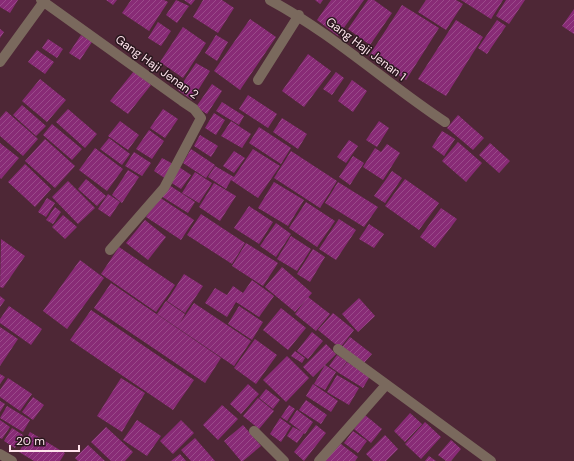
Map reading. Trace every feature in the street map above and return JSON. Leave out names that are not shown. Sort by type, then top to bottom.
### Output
[{"type":"street","name":"Gang Haji Jenan 1","points":[[270,0],[298,16],[445,122]]},
{"type":"street","points":[[0,62],[43,1]]},
{"type":"street","name":"Gang Haji Jenan 2","points":[[43,1],[188,105],[201,118],[164,188],[110,250]]},
{"type":"street","points":[[258,80],[298,16]]},
{"type":"street","points":[[338,349],[491,461]]},
{"type":"street","points":[[318,461],[386,385]]},
{"type":"street","points":[[254,432],[284,461]]},
{"type":"street","points":[[0,454],[12,461]]},
{"type":"building","points":[[0,0],[18,0],[10,13],[0,7]]},
{"type":"building","points":[[106,0],[117,0],[113,5]]},
{"type":"building","points":[[131,0],[164,0],[168,2],[149,31],[122,13]]},
{"type":"building","points":[[176,0],[189,6],[177,23],[166,15]]},
{"type":"building","points":[[184,0],[195,0],[191,5]]},
{"type":"building","points":[[203,0],[222,0],[234,8],[218,33],[193,17]]},
{"type":"building","points":[[315,0],[323,0],[320,4]]},
{"type":"building","points":[[331,0],[364,0],[338,36],[317,20]]},
{"type":"building","points":[[368,0],[374,0],[392,13],[370,45],[348,29]]},
{"type":"building","points":[[426,0],[456,0],[463,4],[446,30],[418,12]]},
{"type":"building","points":[[461,0],[503,0],[491,19]]},
{"type":"building","points":[[506,0],[525,0],[509,24],[496,16]]},
{"type":"building","points":[[402,5],[439,28],[406,80],[369,56]]},
{"type":"building","points":[[574,9],[574,34],[562,26]]},
{"type":"building","points":[[250,19],[276,37],[240,90],[214,71]]},
{"type":"building","points":[[456,20],[483,37],[446,96],[418,79]]},
{"type":"building","points":[[497,20],[506,26],[487,54],[478,48]]},
{"type":"building","points":[[158,22],[171,31],[161,46],[148,38]]},
{"type":"building","points":[[183,27],[206,43],[183,78],[160,62]]},
{"type":"building","points":[[0,29],[4,32],[0,38]]},
{"type":"building","points":[[81,35],[92,42],[80,60],[69,53]]},
{"type":"building","points":[[216,35],[228,42],[217,61],[205,53]]},
{"type":"building","points":[[48,39],[63,49],[57,58],[42,48]]},
{"type":"building","points":[[37,50],[54,62],[45,74],[28,62]]},
{"type":"building","points":[[308,54],[331,71],[304,107],[282,91]]},
{"type":"building","points":[[196,63],[210,71],[192,100],[178,90]]},
{"type":"building","points":[[134,71],[151,85],[128,114],[110,101]]},
{"type":"building","points":[[336,72],[344,78],[332,95],[323,89]]},
{"type":"building","points":[[40,79],[66,100],[47,122],[22,101]]},
{"type":"building","points":[[352,80],[367,91],[353,112],[338,101]]},
{"type":"building","points":[[212,84],[222,91],[207,114],[196,107]]},
{"type":"building","points":[[248,95],[277,114],[268,128],[239,109]]},
{"type":"building","points":[[222,102],[244,116],[239,125],[216,111]]},
{"type":"building","points":[[22,105],[46,126],[36,136],[13,115]]},
{"type":"building","points":[[68,109],[97,134],[85,148],[56,122]]},
{"type":"building","points":[[163,109],[178,119],[165,138],[150,128]]},
{"type":"building","points":[[6,111],[38,139],[23,156],[0,136],[0,118]]},
{"type":"building","points":[[214,113],[225,120],[216,135],[205,128]]},
{"type":"building","points":[[458,115],[484,138],[473,150],[447,128]]},
{"type":"building","points":[[282,118],[307,134],[298,149],[273,132]]},
{"type":"building","points":[[120,121],[139,135],[128,150],[108,136]]},
{"type":"building","points":[[231,121],[251,134],[242,148],[221,136]]},
{"type":"building","points":[[379,121],[389,128],[377,147],[366,140]]},
{"type":"building","points":[[52,124],[82,149],[72,160],[43,135]]},
{"type":"building","points":[[259,127],[291,148],[281,164],[249,143]]},
{"type":"building","points":[[149,130],[164,141],[152,159],[136,149]]},
{"type":"building","points":[[442,131],[455,139],[444,156],[432,147]]},
{"type":"building","points":[[200,135],[218,146],[211,157],[194,146]]},
{"type":"building","points":[[109,138],[130,154],[122,165],[100,149]]},
{"type":"building","points":[[45,139],[75,166],[55,188],[25,161]]},
{"type":"building","points":[[349,140],[358,146],[346,163],[337,157]]},
{"type":"building","points":[[458,142],[482,163],[466,182],[442,161]]},
{"type":"building","points":[[0,143],[19,158],[1,179],[0,178]]},
{"type":"building","points":[[490,143],[510,161],[499,173],[479,155]]},
{"type":"building","points":[[387,144],[400,153],[383,180],[363,167],[375,148],[381,152]]},
{"type":"building","points":[[95,148],[123,169],[107,191],[79,170]]},
{"type":"building","points":[[191,149],[215,165],[206,178],[183,163]]},
{"type":"building","points":[[253,149],[280,166],[258,198],[231,180],[226,189],[208,177],[215,166],[234,177]]},
{"type":"building","points":[[234,151],[245,158],[234,173],[223,166]]},
{"type":"building","points":[[291,151],[337,181],[320,208],[274,178]]},
{"type":"building","points":[[134,152],[151,163],[142,176],[125,166]]},
{"type":"building","points":[[353,156],[364,163],[350,185],[339,177]]},
{"type":"building","points":[[162,158],[175,165],[166,179],[154,171]]},
{"type":"building","points":[[25,164],[51,189],[35,207],[8,182]]},
{"type":"building","points":[[179,167],[191,175],[181,189],[170,182]]},
{"type":"building","points":[[128,170],[139,177],[122,203],[112,195]]},
{"type":"building","points":[[392,171],[402,178],[385,203],[374,196]]},
{"type":"building","points":[[195,172],[212,183],[199,203],[182,193]]},
{"type":"building","points":[[86,179],[106,196],[97,206],[78,189]]},
{"type":"building","points":[[405,179],[439,203],[419,230],[385,206]]},
{"type":"building","points":[[68,181],[95,208],[78,224],[52,197]]},
{"type":"building","points":[[274,182],[304,200],[288,226],[258,208]]},
{"type":"building","points":[[338,182],[378,207],[364,227],[325,203]]},
{"type":"building","points":[[214,183],[236,196],[220,221],[199,207]]},
{"type":"building","points":[[169,185],[195,202],[188,213],[161,196]]},
{"type":"building","points":[[108,194],[120,202],[110,217],[98,209]]},
{"type":"building","points":[[159,197],[194,220],[181,240],[146,217]]},
{"type":"building","points":[[47,198],[55,203],[46,217],[38,212]]},
{"type":"building","points":[[306,202],[335,221],[317,247],[289,228]]},
{"type":"building","points":[[249,206],[273,222],[259,244],[234,228]]},
{"type":"building","points":[[55,207],[61,212],[53,224],[46,220]]},
{"type":"building","points":[[441,208],[457,219],[435,248],[420,237]]},
{"type":"building","points":[[201,214],[245,243],[232,264],[187,235]]},
{"type":"building","points":[[63,215],[77,227],[65,239],[52,227]]},
{"type":"building","points":[[339,219],[356,230],[336,260],[319,249]]},
{"type":"building","points":[[145,220],[166,237],[148,260],[126,243]]},
{"type":"building","points":[[276,223],[291,234],[276,257],[260,246]]},
{"type":"building","points":[[369,224],[384,234],[374,248],[359,239]]},
{"type":"building","points":[[291,236],[311,249],[297,271],[277,259]]},
{"type":"building","points":[[1,239],[25,256],[3,288],[0,287]]},
{"type":"building","points":[[246,243],[278,263],[263,286],[232,266]]},
{"type":"building","points":[[119,247],[175,285],[156,312],[101,274]]},
{"type":"building","points":[[313,249],[325,257],[310,282],[297,274]]},
{"type":"building","points":[[80,260],[104,278],[67,329],[43,311]]},
{"type":"building","points":[[282,267],[312,293],[295,312],[265,287]]},
{"type":"building","points":[[184,274],[203,286],[185,313],[167,301]]},
{"type":"building","points":[[252,280],[274,296],[259,317],[236,302],[227,317],[205,303],[215,288],[227,295],[233,286],[243,293]]},
{"type":"building","points":[[111,283],[221,358],[205,383],[94,308]]},
{"type":"building","points":[[0,296],[5,300],[0,307]]},
{"type":"building","points":[[308,297],[330,314],[316,331],[295,314]]},
{"type":"building","points":[[359,298],[375,316],[358,332],[342,314]]},
{"type":"building","points":[[166,301],[185,314],[180,323],[194,303],[251,341],[234,366],[157,314]]},
{"type":"building","points":[[9,306],[42,329],[31,345],[0,323],[0,319]]},
{"type":"building","points":[[239,306],[263,322],[252,340],[228,324]]},
{"type":"building","points":[[281,308],[306,328],[288,350],[263,330]]},
{"type":"building","points":[[91,310],[194,380],[173,410],[70,340]]},
{"type":"building","points":[[333,313],[354,330],[340,348],[318,330]]},
{"type":"building","points":[[0,327],[18,339],[0,366]]},
{"type":"building","points":[[312,332],[323,341],[308,359],[297,351]]},
{"type":"building","points":[[350,337],[372,354],[363,364],[342,347]]},
{"type":"building","points":[[255,339],[277,355],[256,384],[234,368]]},
{"type":"building","points":[[326,344],[336,354],[313,377],[303,367]]},
{"type":"building","points":[[295,351],[305,358],[302,363],[291,356]]},
{"type":"building","points":[[337,355],[347,361],[339,373],[329,366]]},
{"type":"building","points":[[287,356],[309,378],[286,402],[263,380]]},
{"type":"building","points":[[347,362],[370,376],[363,388],[339,373]]},
{"type":"building","points":[[325,365],[336,372],[325,390],[314,384]]},
{"type":"building","points":[[0,374],[5,377],[0,384]]},
{"type":"building","points":[[337,375],[359,388],[349,405],[327,392]]},
{"type":"building","points":[[8,378],[32,394],[20,411],[0,397],[0,390]]},
{"type":"building","points":[[121,378],[145,393],[122,432],[97,416]]},
{"type":"building","points":[[248,384],[259,394],[241,414],[230,404]]},
{"type":"building","points":[[313,384],[338,401],[331,412],[306,396]]},
{"type":"building","points":[[266,389],[280,400],[273,409],[259,398]]},
{"type":"building","points":[[33,397],[44,405],[33,420],[22,412]]},
{"type":"building","points":[[258,398],[274,411],[259,429],[243,416]]},
{"type":"building","points":[[306,400],[327,415],[321,424],[299,410]]},
{"type":"building","points":[[0,401],[5,404],[0,412]]},
{"type":"building","points":[[222,405],[238,419],[218,440],[203,425]]},
{"type":"building","points":[[289,405],[295,409],[287,421],[281,417]]},
{"type":"building","points":[[7,406],[30,420],[23,432],[0,418]]},
{"type":"building","points":[[297,410],[313,422],[305,434],[289,422]]},
{"type":"building","points":[[410,413],[422,424],[405,442],[394,431]]},
{"type":"building","points":[[365,415],[382,429],[371,443],[354,429]]},
{"type":"building","points":[[280,418],[291,426],[281,442],[270,434]]},
{"type":"building","points":[[0,420],[10,427],[2,439],[0,438]]},
{"type":"building","points":[[137,420],[161,436],[147,456],[123,440]]},
{"type":"building","points":[[181,420],[194,433],[173,454],[160,441]]},
{"type":"building","points":[[425,422],[441,437],[421,459],[405,444]]},
{"type":"building","points":[[243,425],[261,446],[241,461],[224,441]]},
{"type":"building","points":[[316,425],[326,433],[304,461],[294,452]]},
{"type":"building","points":[[106,427],[133,452],[125,461],[111,461],[91,442]]},
{"type":"building","points":[[293,427],[304,433],[297,443],[287,436]]},
{"type":"building","points":[[12,428],[23,435],[15,448],[4,441]]},
{"type":"building","points":[[353,431],[367,441],[358,453],[344,443]]},
{"type":"building","points":[[30,432],[65,453],[60,461],[34,461],[19,452]]},
{"type":"building","points":[[385,435],[398,449],[386,461],[373,461],[366,454]]},
{"type":"building","points":[[195,438],[215,461],[191,461],[181,450]]},
{"type":"building","points":[[451,440],[461,449],[451,461],[446,461],[438,455]]},
{"type":"building","points":[[337,441],[358,457],[355,461],[322,461]]},
{"type":"building","points":[[88,445],[105,461],[78,461],[75,458]]},
{"type":"building","points":[[180,454],[186,461],[171,461]]},
{"type":"building","points":[[429,456],[436,461],[425,461]]}]
